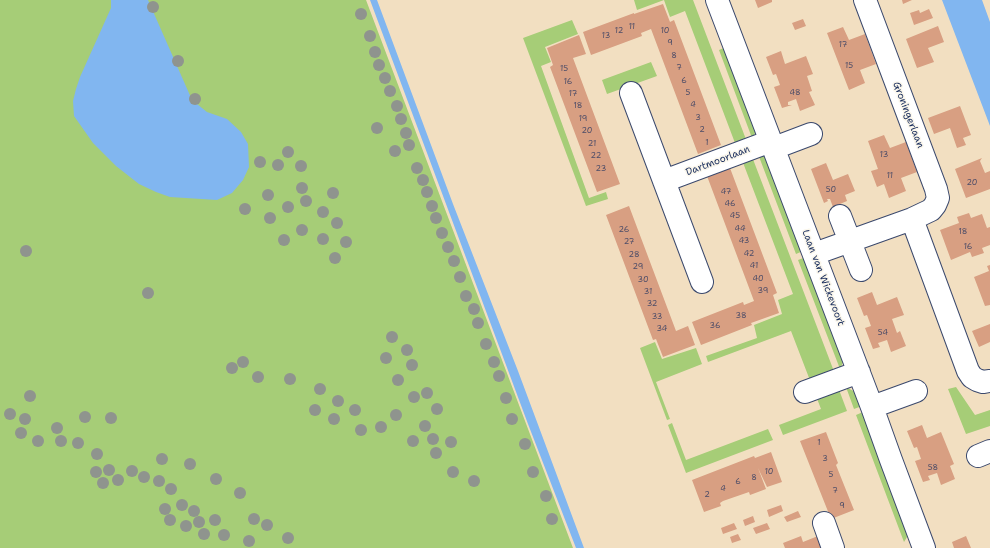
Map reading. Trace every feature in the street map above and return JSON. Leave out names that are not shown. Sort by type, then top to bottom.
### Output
[{"type":"street","name":"Laan van Wickevoort","points":[[717,0],[872,406],[891,460],[917,546]]},
{"type":"street","name":"Groningerlaan","points":[[814,254],[912,219],[931,210],[938,198],[936,189],[865,0]]},
{"type":"street","points":[[631,93],[702,282]]},
{"type":"street","points":[[773,144],[811,134]]},
{"type":"street","name":"Dartmoorlaan","points":[[664,181],[773,144]]},
{"type":"street","points":[[840,216],[861,270]]},
{"type":"street","points":[[912,219],[968,371],[972,377],[977,380],[983,382],[990,381]]},
{"type":"street","points":[[805,392],[859,372]]},
{"type":"street","points":[[872,406],[916,391]]},
{"type":"street","points":[[824,523],[833,548]]},
{"type":"green space","points":[[0,0],[366,0],[573,548],[0,548]]},
{"type":"green space","points":[[634,0],[664,0],[637,10]]},
{"type":"green space","points":[[664,0],[693,0],[747,142],[735,143],[685,11],[670,17]]},
{"type":"green space","points":[[572,20],[578,34],[545,47],[551,62],[541,66],[589,198],[606,192],[608,199],[586,206],[523,38]]},
{"type":"green space","points":[[726,47],[757,130],[752,138],[719,50]]},
{"type":"green space","points":[[651,62],[657,76],[607,94],[602,80]]},
{"type":"green space","points":[[751,154],[835,374],[811,383],[791,331],[708,362],[706,356],[757,338],[754,325],[782,314],[778,300],[793,294],[742,160]]},
{"type":"green space","points":[[758,154],[767,157],[803,251],[796,254]]},
{"type":"green space","points":[[806,257],[844,360],[840,369],[798,260]]},
{"type":"green space","points":[[655,342],[662,359],[696,348],[702,364],[656,382],[670,419],[667,420],[640,348]]},
{"type":"green space","points":[[838,387],[847,411],[783,435],[779,425],[821,409],[816,396]]},
{"type":"green space","points":[[846,387],[857,393],[862,406],[854,409]]},
{"type":"green space","points":[[956,387],[975,415],[990,410],[990,426],[966,434],[948,389]]},
{"type":"green space","points":[[863,412],[908,530],[907,537],[904,542],[856,415]]},
{"type":"green space","points":[[672,423],[686,460],[768,429],[773,440],[686,473],[668,425]]},
{"type":"water","points":[[111,0],[148,0],[192,100],[207,112],[227,119],[241,132],[248,144],[249,167],[243,180],[232,193],[217,200],[170,197],[139,184],[116,166],[93,143],[74,116],[73,101],[76,89],[111,8]]},
{"type":"water","points":[[370,0],[377,0],[584,548],[576,548],[528,424]]},
{"type":"water","points":[[942,0],[982,0],[990,22],[990,126]]},
{"type":"building","points":[[755,0],[772,0],[772,2],[758,8]]},
{"type":"building","points":[[902,0],[912,0],[903,4]]},
{"type":"building","points":[[663,4],[670,22],[674,20],[721,145],[698,154],[651,29],[641,33],[642,36],[591,55],[583,32]]},
{"type":"building","points":[[929,9],[933,18],[914,25],[910,13],[919,10],[920,13]]},
{"type":"building","points":[[803,19],[806,26],[795,30],[792,23]]},
{"type":"building","points":[[938,26],[944,42],[928,48],[934,62],[917,68],[906,39]]},
{"type":"building","points":[[843,27],[849,40],[865,34],[876,64],[860,70],[865,83],[849,90],[827,33]]},
{"type":"building","points":[[579,35],[586,54],[573,58],[620,184],[597,192],[550,67],[553,65],[547,48]]},
{"type":"building","points":[[781,51],[785,64],[806,56],[813,74],[807,76],[812,91],[809,92],[815,105],[800,111],[796,99],[788,102],[788,105],[792,105],[782,108],[774,87],[780,85],[776,74],[773,75],[766,57]]},
{"type":"building","points":[[960,106],[971,135],[963,138],[966,145],[957,148],[950,128],[934,134],[928,118]]},
{"type":"building","points":[[884,135],[890,148],[906,142],[917,172],[901,178],[906,191],[889,198],[884,184],[877,187],[871,171],[878,169],[868,141]]},
{"type":"building","points":[[982,158],[980,161],[985,173],[990,171],[990,189],[966,198],[955,169]]},
{"type":"building","points":[[826,163],[833,180],[848,174],[855,191],[845,195],[847,201],[833,207],[830,199],[827,199],[828,201],[824,203],[811,169]]},
{"type":"building","points":[[730,168],[777,293],[773,295],[779,313],[751,323],[752,325],[701,345],[692,322],[743,302],[744,305],[754,301],[707,176]]},
{"type":"building","points":[[629,206],[676,331],[688,326],[695,345],[663,357],[656,339],[653,340],[606,215]]},
{"type":"building","points":[[969,213],[971,218],[982,214],[987,228],[990,227],[990,245],[982,248],[984,253],[972,257],[970,252],[951,260],[940,230],[959,223],[957,217]]},
{"type":"building","points":[[990,265],[990,305],[985,306],[974,277],[989,271],[987,266]]},
{"type":"building","points":[[872,292],[877,305],[897,297],[904,315],[892,319],[897,333],[900,331],[906,346],[891,352],[887,340],[878,343],[880,347],[873,349],[865,328],[871,326],[867,315],[864,316],[857,298]]},
{"type":"building","points":[[990,324],[990,342],[979,347],[972,331]]},
{"type":"building","points":[[922,425],[927,438],[941,432],[954,464],[950,466],[955,479],[941,485],[937,473],[928,476],[930,480],[923,482],[915,461],[921,459],[917,447],[914,448],[907,431]]},
{"type":"building","points":[[826,432],[838,463],[836,465],[854,510],[831,519],[800,441]]},
{"type":"building","points":[[771,452],[782,482],[767,487],[758,468],[766,489],[750,495],[749,492],[723,501],[720,503],[721,506],[704,512],[692,480],[754,456],[755,458]]},
{"type":"building","points":[[781,505],[783,511],[769,517],[767,510]]},
{"type":"building","points":[[798,511],[801,517],[787,522],[784,517]]},
{"type":"building","points":[[753,516],[755,522],[745,526],[743,520]]},
{"type":"building","points":[[734,523],[737,529],[723,534],[721,528]]},
{"type":"building","points":[[767,523],[770,529],[756,534],[753,528]]},
{"type":"building","points":[[738,534],[741,540],[732,543],[730,537]]},
{"type":"building","points":[[801,536],[803,542],[818,536],[822,548],[785,548],[783,543]]},
{"type":"building","points":[[966,536],[971,548],[954,548],[952,542]]}]
